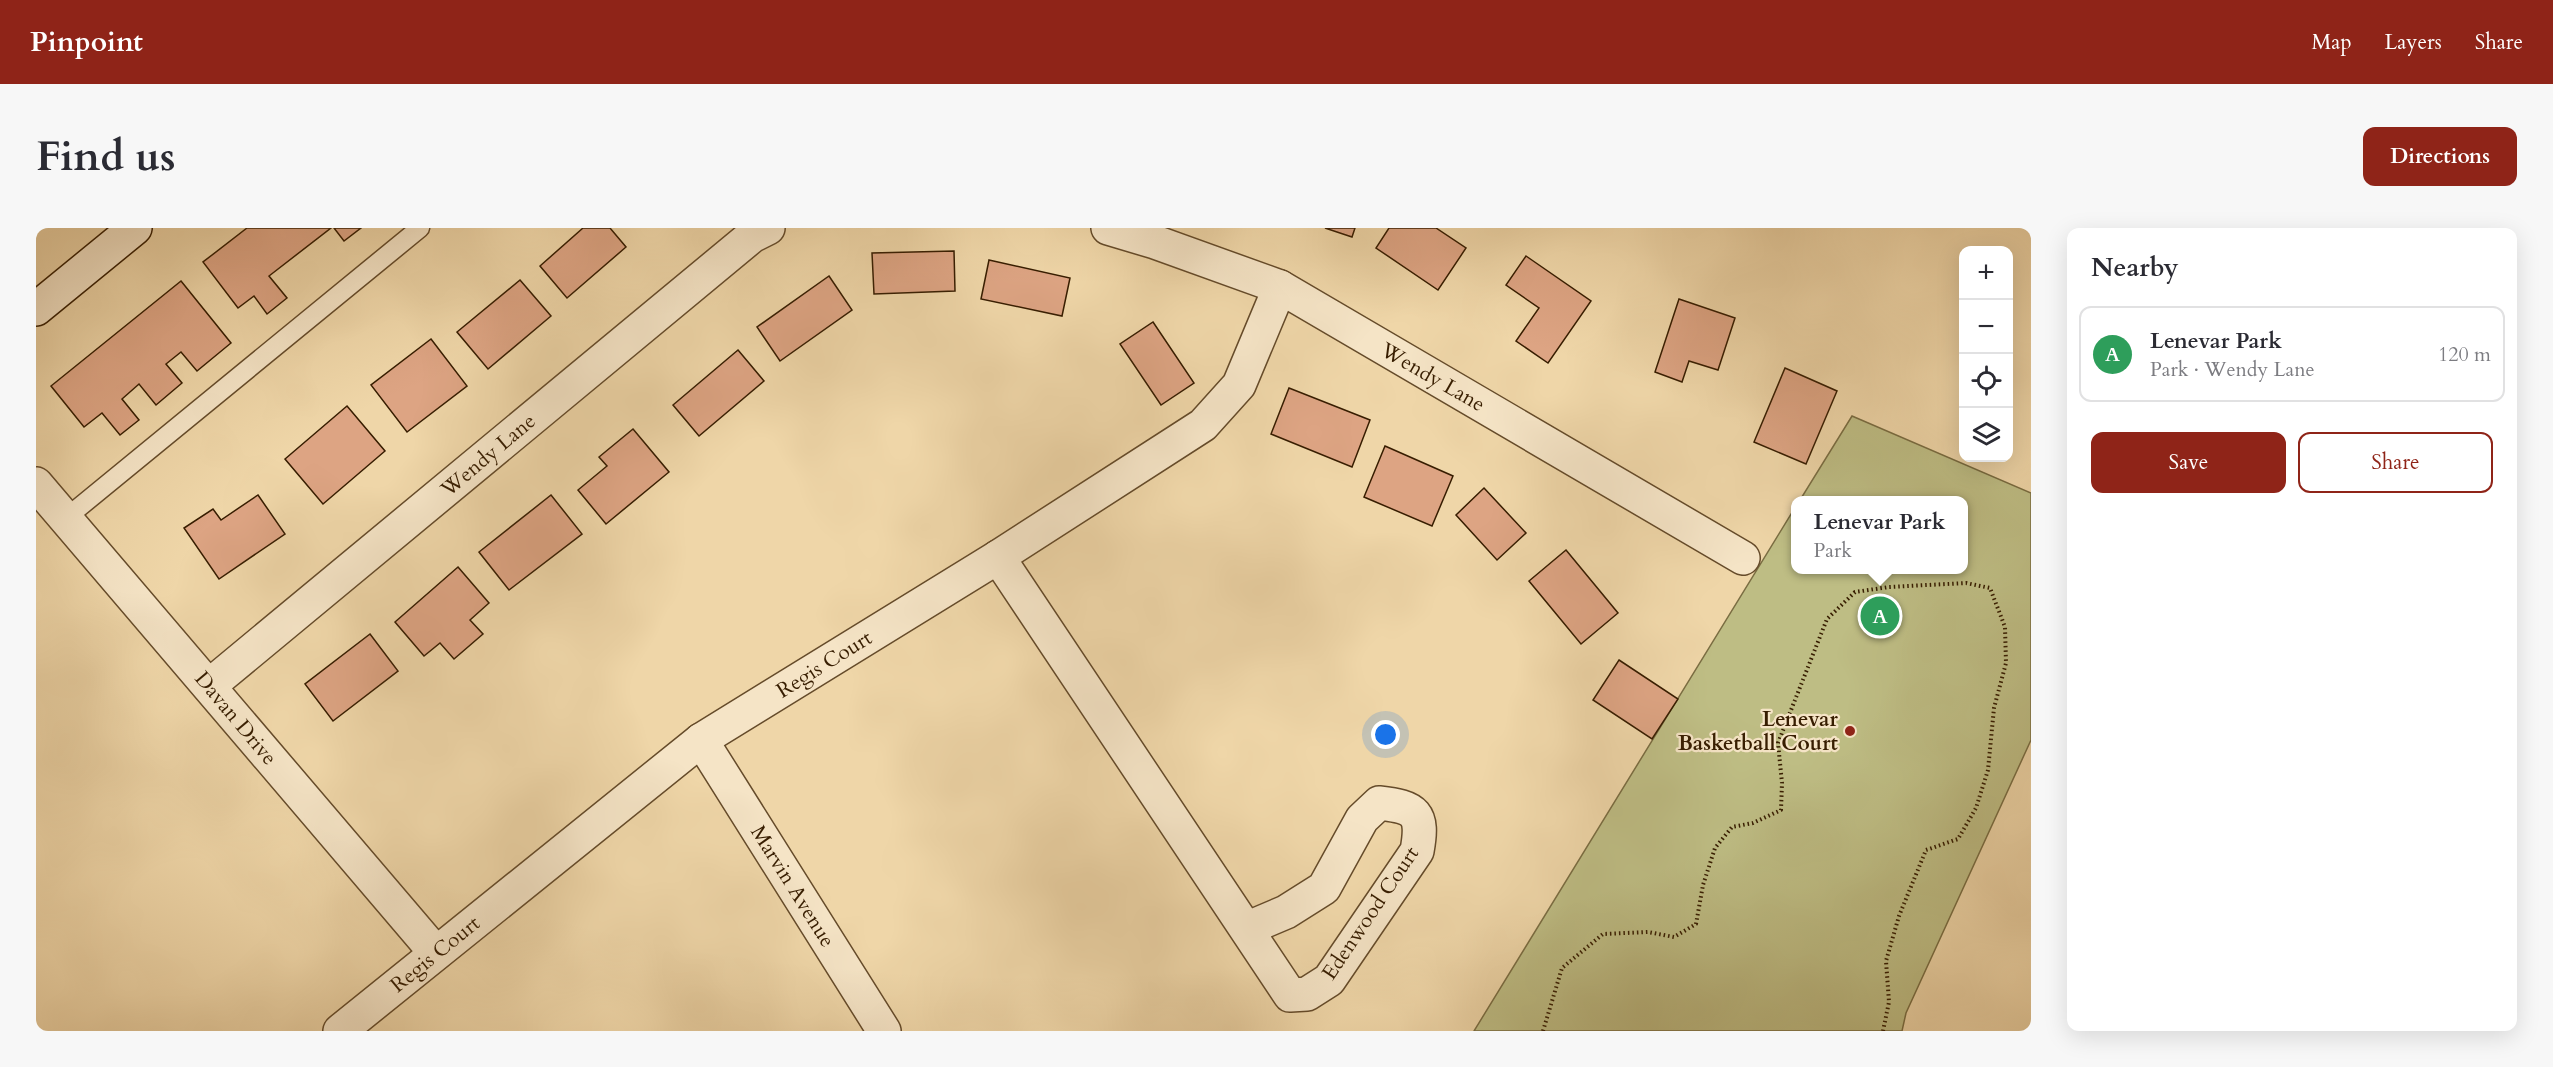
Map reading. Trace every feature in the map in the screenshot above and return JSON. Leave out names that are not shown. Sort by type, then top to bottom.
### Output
[{"type":"street","points":[[36,309],[135,228]]},
{"type":"street","name":"Wendy Lane","points":[[209,686],[752,236],[768,228]]},
{"type":"street","name":"Wendy Lane","points":[[1108,228],[1155,242],[1280,287],[1743,558]]},
{"type":"street","name":"Regis Court","points":[[340,1031],[701,740],[998,557],[1203,425],[1239,385],[1280,287]]},
{"type":"street","name":"Davan Drive","points":[[36,484],[436,953]]},
{"type":"street","name":"Edenwood Court","points":[[998,557],[1290,994],[1307,994],[1329,980],[1417,851],[1421,831],[1414,813],[1405,806],[1379,803],[1362,819],[1324,888],[1286,912],[1246,928]]},
{"type":"street","name":"Marvin Avenue","points":[[701,740],[884,1031]]},
{"type":"lane","points":[[66,518],[420,228]]},
{"type":"path","points":[[1543,1031],[1562,968],[1602,934],[1648,932],[1674,938],[1696,924],[1703,885],[1715,848],[1732,827],[1753,823],[1781,810],[1782,783],[1778,743],[1827,619],[1841,605],[1855,592],[1889,587],[1966,583],[1990,588],[2004,627],[2006,663],[1994,708],[1988,770],[1976,808],[1958,839],[1926,850],[1899,916],[1886,961],[1889,1002],[1883,1031]]},
{"type":"shaded area","points":[[1852,416],[2031,493],[2031,740],[1906,1013],[1902,1031],[1474,1031],[1791,514],[1791,574],[1968,574],[1968,496],[1802,496]]},
{"type":"building","points":[[247,228],[331,228],[269,276],[287,298],[267,314],[254,296],[238,308],[203,262]]},
{"type":"building","points":[[334,228],[361,228],[344,241]]},
{"type":"building","points":[[583,228],[610,228],[626,247],[567,298],[540,266]]},
{"type":"building","points":[[1325,228],[1355,228],[1352,237]]},
{"type":"building","points":[[1389,228],[1436,228],[1466,248],[1438,290],[1376,248]]},
{"type":"building","points":[[954,251],[955,291],[874,294],[872,253]]},
{"type":"building","points":[[1526,256],[1591,301],[1548,363],[1516,341],[1539,308],[1506,285]]},
{"type":"building","points":[[989,260],[1070,278],[1062,316],[981,299]]},
{"type":"building","points":[[829,276],[852,310],[780,361],[757,327]]},
{"type":"building","points":[[520,280],[551,316],[488,369],[457,332]]},
{"type":"building","points":[[181,281],[231,343],[197,371],[181,352],[166,364],[182,383],[156,405],[139,384],[122,399],[139,420],[120,435],[102,413],[84,427],[51,386]]},
{"type":"building","points":[[1679,299],[1735,318],[1718,370],[1689,361],[1682,382],[1655,372]]},
{"type":"building","points":[[1153,322],[1194,383],[1161,405],[1120,344]]},
{"type":"building","points":[[431,339],[467,386],[407,432],[371,385]]},
{"type":"building","points":[[738,350],[764,381],[699,436],[673,405]]},
{"type":"building","points":[[1785,368],[1837,391],[1806,464],[1754,442]]},
{"type":"building","points":[[1289,388],[1370,420],[1352,467],[1271,434]]},
{"type":"building","points":[[347,406],[385,451],[323,504],[285,459]]},
{"type":"building","points":[[633,429],[669,472],[606,524],[578,490],[607,466],[599,457]]},
{"type":"building","points":[[1385,446],[1453,476],[1432,526],[1364,497]]},
{"type":"building","points":[[1484,488],[1526,533],[1497,560],[1456,515]]},
{"type":"building","points":[[258,495],[285,534],[219,579],[184,528],[213,509],[221,520]]},
{"type":"building","points":[[551,495],[582,534],[509,590],[479,552]]},
{"type":"building","points":[[1566,550],[1618,613],[1581,644],[1529,581]]},
{"type":"building","points":[[458,567],[489,603],[470,620],[483,634],[454,659],[440,643],[424,656],[395,622]]},
{"type":"building","points":[[370,634],[398,671],[333,721],[305,684]]},
{"type":"building","points":[[1619,660],[1678,699],[1652,739],[1593,700]]},
{"type":"place","name":"Lenevar Park","points":[[1880,616]]},
{"type":"place","name":"Lenevar Basketball Court","points":[[1850,731]]}]
